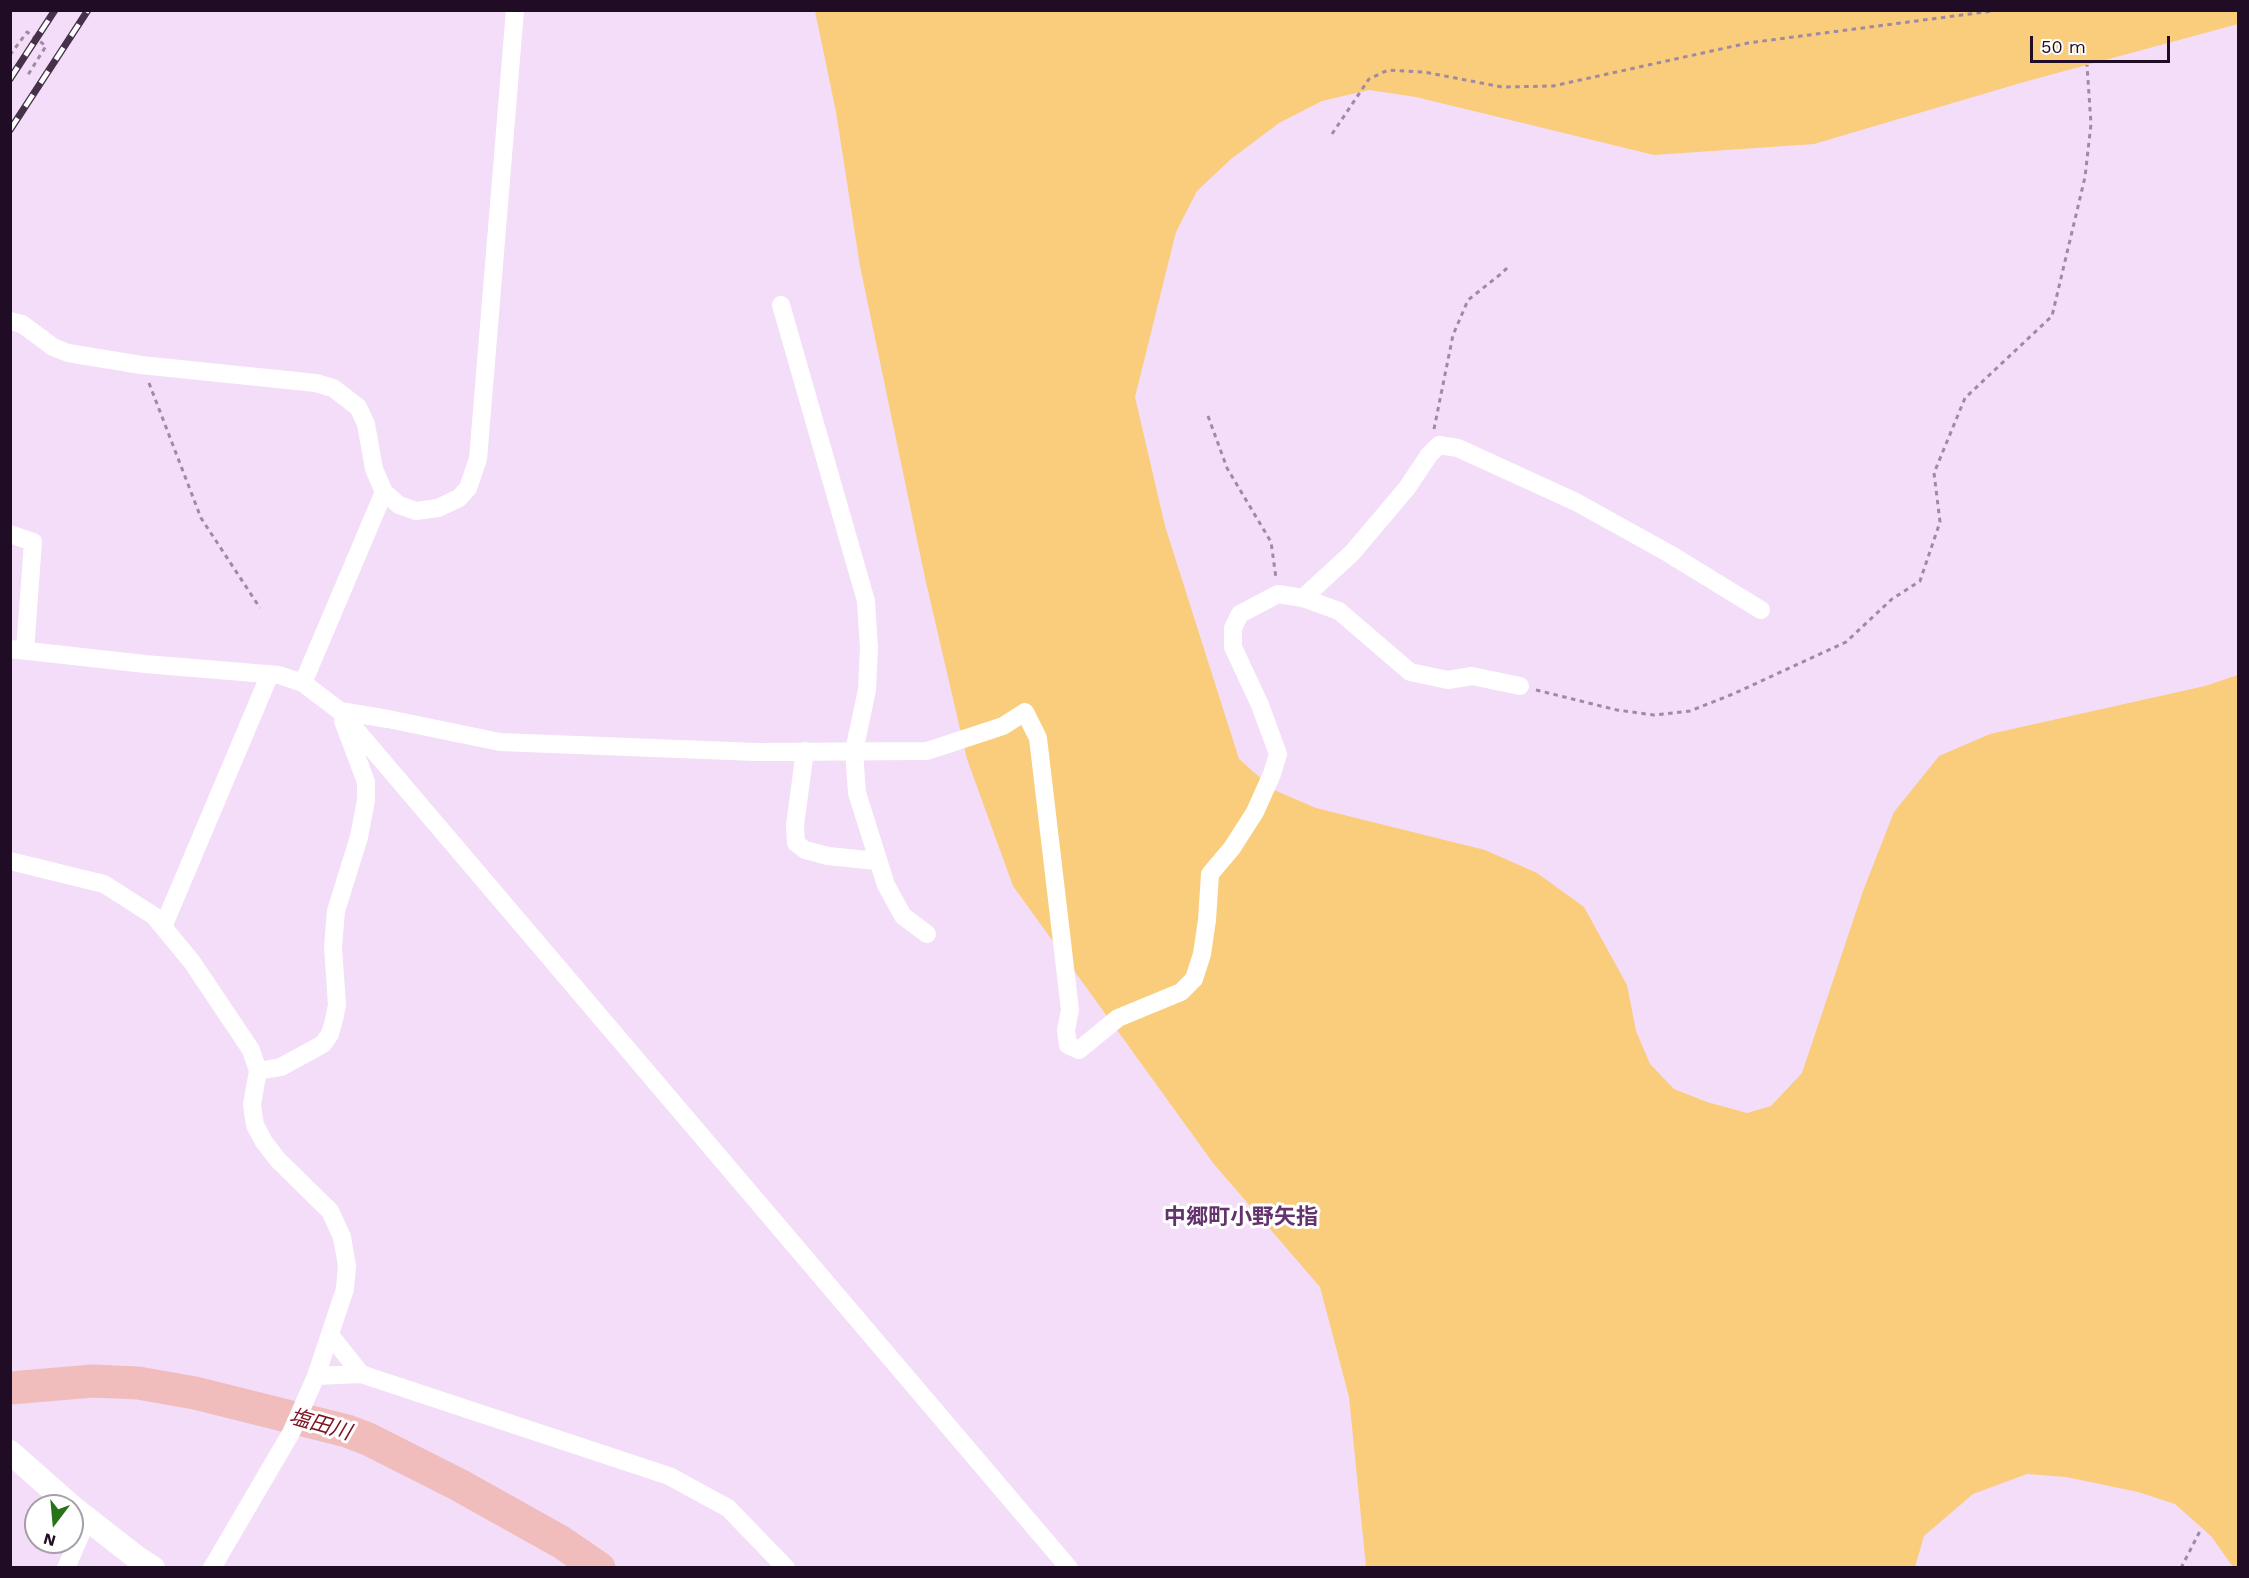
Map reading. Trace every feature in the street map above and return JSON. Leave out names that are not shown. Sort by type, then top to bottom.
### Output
[{"type":"main road","points":[[10,1452],[58,1494]]},
{"type":"main road","points":[[84,1516],[153,1568]]},
{"type":"street","points":[[10,321],[22,324],[53,347],[68,352],[141,365],[316,383],[333,388],[358,407],[366,424],[374,469],[384,492],[399,505],[416,511],[438,508],[459,498],[468,488],[478,459],[515,10]]},
{"type":"street","points":[[781,305],[866,601],[869,648],[867,690],[854,751],[857,793],[886,885],[903,916],[927,934]]},
{"type":"street","points":[[1303,598],[1352,553],[1407,488],[1429,455],[1439,445],[1458,448],[1576,502],[1668,553],[1761,610]]},
{"type":"street","points":[[303,683],[384,492]]},
{"type":"street","points":[[10,534],[33,542],[18,650],[145,664],[279,675],[303,683],[340,711],[1069,1568]]},
{"type":"street","points":[[340,711],[500,742],[756,752],[927,751],[1003,726],[1026,712],[1038,738],[1070,1010],[1066,1030],[1068,1045],[1079,1050],[1118,1018],[1180,992],[1194,979],[1202,954],[1210,874],[1232,848],[1255,812],[1272,774],[1278,754],[1260,705],[1233,647],[1233,628],[1240,614],[1278,594],[1303,598],[1339,611],[1410,672],[1448,680],[1472,676],[1520,686]]},
{"type":"street","points":[[163,927],[270,674]]},
{"type":"street","points":[[258,1071],[281,1067],[323,1044],[330,1034],[334,1020],[337,1005],[333,947],[336,911],[359,837],[366,800],[366,782],[340,711]]},
{"type":"street","points":[[805,751],[795,825],[796,843],[805,850],[828,856],[878,861]]},
{"type":"street","points":[[10,861],[104,884],[154,916],[211,989],[251,1050],[258,1071],[252,1104],[255,1125],[264,1142],[278,1160],[330,1211],[342,1237],[347,1266],[345,1289],[331,1336],[314,1380],[291,1433],[212,1568]]},
{"type":"street","points":[[331,1336],[361,1374]]},
{"type":"street","points":[[314,1380],[361,1374],[669,1476],[728,1508],[786,1568]]},
{"type":"path","points":[[1332,134],[1369,79],[1388,70],[1424,72],[1502,87],[1552,86],[1748,43],[2000,10]]},
{"type":"path","points":[[10,55],[27,32],[46,46],[26,78]]},
{"type":"path","points":[[1520,686],[1617,710],[1654,715],[1690,711],[1733,694],[1846,642],[1892,599],[1920,582],[1940,522],[1934,473],[1965,398],[2052,316],[2085,177],[2091,124],[2087,65]]},
{"type":"path","points":[[1429,455],[1453,335],[1468,300],[1510,264]]},
{"type":"path","points":[[141,365],[201,518],[260,608]]},
{"type":"path","points":[[1208,416],[1227,468],[1270,542],[1278,594]]},
{"type":"path","points":[[2181,1568],[2200,1531]]},
{"type":"shaded area","points":[[815,11],[2238,11],[2238,24],[2024,82],[1814,144],[1654,155],[1416,97],[1369,90],[1322,101],[1279,123],[1231,159],[1197,191],[1176,232],[1135,397],[1165,526],[1239,759],[1274,790],[1316,808],[1485,850],[1537,873],[1584,907],[1627,985],[1636,1031],[1650,1064],[1674,1089],[1707,1102],[1747,1113],[1771,1106],[1802,1073],[1863,891],[1894,812],[1939,756],[1990,734],[2205,686],[2238,675],[2238,1567],[2233,1567],[2211,1536],[2175,1504],[2138,1492],[2066,1477],[2027,1474],[1973,1494],[1924,1536],[1915,1567],[1366,1567],[1349,1397],[1320,1287],[1213,1163],[1013,886],[967,759],[925,578],[860,266],[836,112]]},
{"type":"waterway","name":"塩田川","points":[[10,1388],[93,1381],[138,1383],[195,1393],[347,1431],[368,1439],[459,1485],[561,1542],[599,1568]]},
{"type":"railway","points":[[10,79],[55,10]]},
{"type":"railway","points":[[10,130],[88,10]]},
{"type":"district","name":"中郷町小野矢指","points":[[1241,1218]]}]
